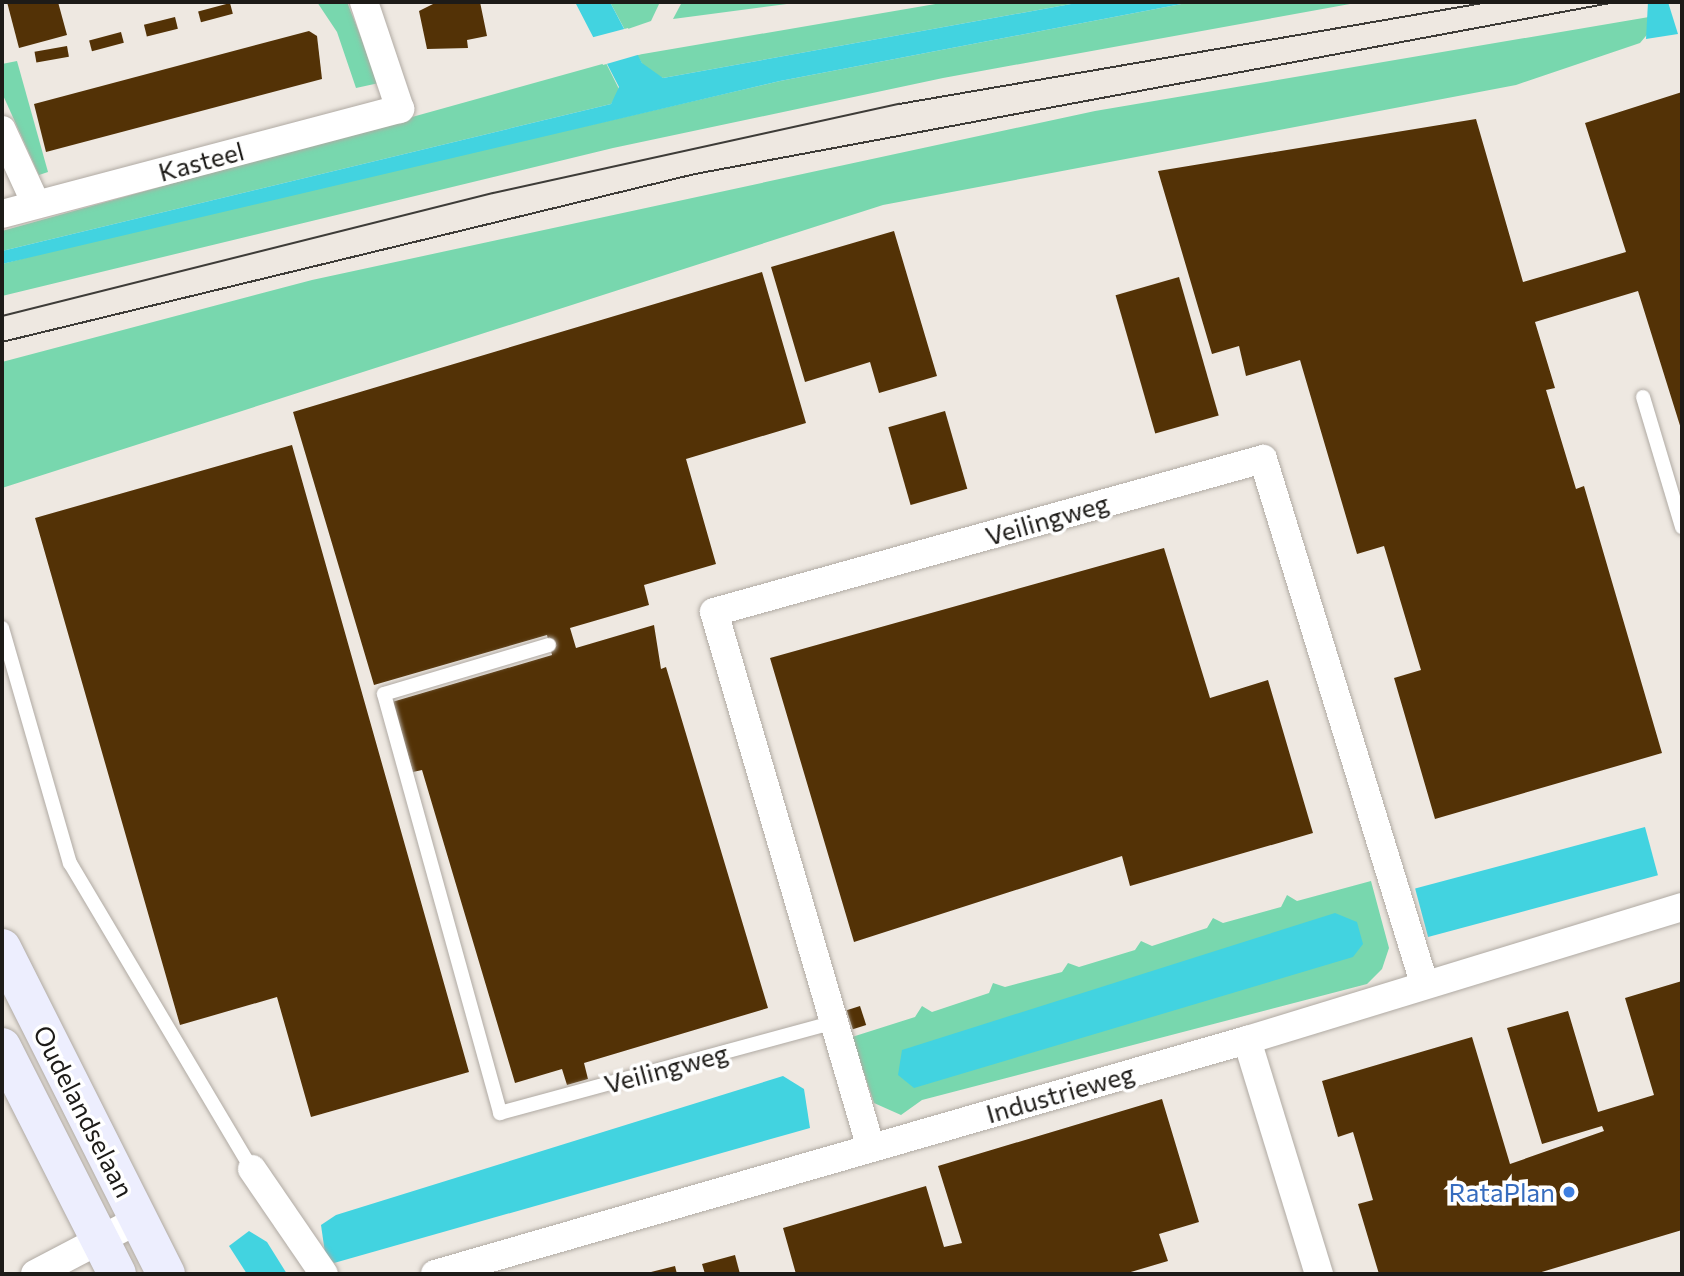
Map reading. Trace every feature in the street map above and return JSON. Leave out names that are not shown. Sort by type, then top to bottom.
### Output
[{"type":"main road","name":"Oudelandselaan","points":[[2,948],[166,1274]]},
{"type":"main road","name":"Oudelandselaan","points":[[2,1047],[117,1274]]},
{"type":"street","name":"Kasteel","points":[[2,214],[400,109],[364,2]]},
{"type":"street","points":[[2,130],[36,204]]},
{"type":"street","name":"Veilingweg","points":[[870,1146],[714,612],[1263,459],[1424,983]]},
{"type":"street","name":"Industrieweg","points":[[435,1274],[870,1146],[1247,1040],[1424,983],[1682,907]]},
{"type":"street","points":[[1247,1040],[1319,1274]]},
{"type":"street","points":[[252,1169],[324,1274]]},
{"type":"street","points":[[35,1274],[138,1220]]},
{"type":"lane","points":[[1643,397],[1682,527]]},
{"type":"lane","points":[[2,628],[70,863],[252,1169]]},
{"type":"lane","name":"Veilingweg","points":[[549,645],[384,694],[500,1113],[832,1023]]},
{"type":"green space","points":[[317,2],[347,2],[379,83],[356,88],[337,32]]},
{"type":"green space","points":[[610,2],[660,2],[651,21],[625,30]]},
{"type":"green space","points":[[682,2],[802,2],[673,19]]},
{"type":"green space","points":[[947,2],[1082,2],[663,78],[646,70],[637,55]]},
{"type":"green space","points":[[1192,2],[1361,2],[943,78],[613,148],[2,296],[2,264],[90,241],[780,81]]},
{"type":"green space","points":[[1649,17],[1651,30],[1640,43],[1516,85],[883,205],[2,488],[2,362],[312,280],[1095,111]]},
{"type":"green space","points":[[17,61],[48,172],[39,175],[2,93],[2,64]]},
{"type":"green space","points":[[606,63],[620,91],[611,104],[2,251],[2,231]]},
{"type":"green space","points":[[1371,881],[1389,948],[1382,969],[1367,984],[922,1100],[901,1115],[874,1103],[852,1037],[915,1017],[922,1006],[932,1012],[989,993],[993,983],[1005,987],[1062,972],[1068,963],[1079,967],[1135,950],[1141,941],[1152,946],[1207,928],[1213,918],[1223,923],[1281,907],[1287,895],[1297,901]]},
{"type":"water","points":[[575,2],[610,2],[642,63],[663,78],[1082,2],[1192,2],[780,81],[2,264],[2,251],[611,104],[619,87]]},
{"type":"water","points":[[1648,2],[1668,2],[1678,34],[1646,39]]},
{"type":"water","points":[[1645,827],[1658,875],[1428,937],[1415,889]]},
{"type":"water","points":[[1335,913],[1357,922],[1363,944],[1353,957],[914,1088],[898,1075],[902,1050]]},
{"type":"water","points":[[783,1076],[804,1089],[810,1128],[334,1263],[325,1253],[321,1225],[336,1215]]},
{"type":"water","points":[[249,1231],[267,1242],[287,1274],[247,1274],[229,1246]]},
{"type":"pier","points":[[628,28],[641,54],[603,65],[590,38]]},
{"type":"building","points":[[7,2],[58,2],[67,35],[19,48]]},
{"type":"building","points":[[437,2],[480,2],[487,36],[467,40],[468,48],[427,49],[419,11]]},
{"type":"building","points":[[230,3],[233,14],[201,22],[198,12]]},
{"type":"building","points":[[175,17],[178,29],[147,36],[144,25]]},
{"type":"building","points":[[309,31],[317,36],[322,79],[46,152],[34,104]]},
{"type":"building","points":[[121,32],[124,43],[92,51],[89,41]]},
{"type":"building","points":[[67,46],[69,57],[36,63],[35,52]]},
{"type":"building","points":[[1682,92],[1682,432],[1638,291],[1535,322],[1555,388],[1546,390],[1576,489],[1584,486],[1662,753],[1435,819],[1394,678],[1421,670],[1384,546],[1357,554],[1300,360],[1246,376],[1239,346],[1212,354],[1158,171],[1476,119],[1523,282],[1626,252],[1585,123]]},
{"type":"building","points":[[894,231],[937,376],[879,393],[870,362],[805,382],[771,267]]},
{"type":"building","points":[[762,272],[806,423],[686,459],[716,564],[644,585],[649,605],[570,628],[576,648],[654,625],[661,669],[666,667],[768,1008],[584,1063],[588,1079],[567,1085],[562,1069],[515,1083],[422,770],[413,772],[392,702],[552,655],[547,635],[374,685],[293,412]]},
{"type":"building","points":[[1179,277],[1219,415],[1155,434],[1116,295]]},
{"type":"building","points":[[945,411],[967,489],[911,505],[888,427]]},
{"type":"building","points":[[292,445],[469,1072],[311,1117],[277,997],[180,1025],[35,518]]},
{"type":"building","points":[[1164,548],[1210,698],[1268,680],[1313,833],[1130,886],[1122,856],[854,942],[770,658]]},
{"type":"building","points":[[1682,981],[1682,1230],[1535,1274],[1379,1274],[1358,1204],[1373,1200],[1353,1132],[1338,1137],[1322,1081],[1472,1037],[1510,1164],[1604,1131],[1602,1126],[1542,1144],[1507,1028],[1568,1011],[1598,1112],[1654,1095],[1625,998]]},
{"type":"building","points":[[860,1006],[866,1025],[853,1029],[847,1010]]},
{"type":"building","points":[[1162,1099],[1199,1222],[1159,1234],[1168,1261],[1124,1274],[796,1274],[783,1228],[926,1186],[944,1247],[962,1243],[938,1166]]},
{"type":"building","points":[[735,1255],[740,1274],[705,1274],[702,1264]]},
{"type":"building","points":[[675,1266],[677,1274],[647,1274],[647,1273]]},
{"type":"tram line","points":[[2,316],[493,193],[899,104],[1489,2]]},
{"type":"tram line","points":[[2,342],[695,174],[1616,2]]},
{"type":"place","name":"RataPlan","points":[[1569,1192]]}]
